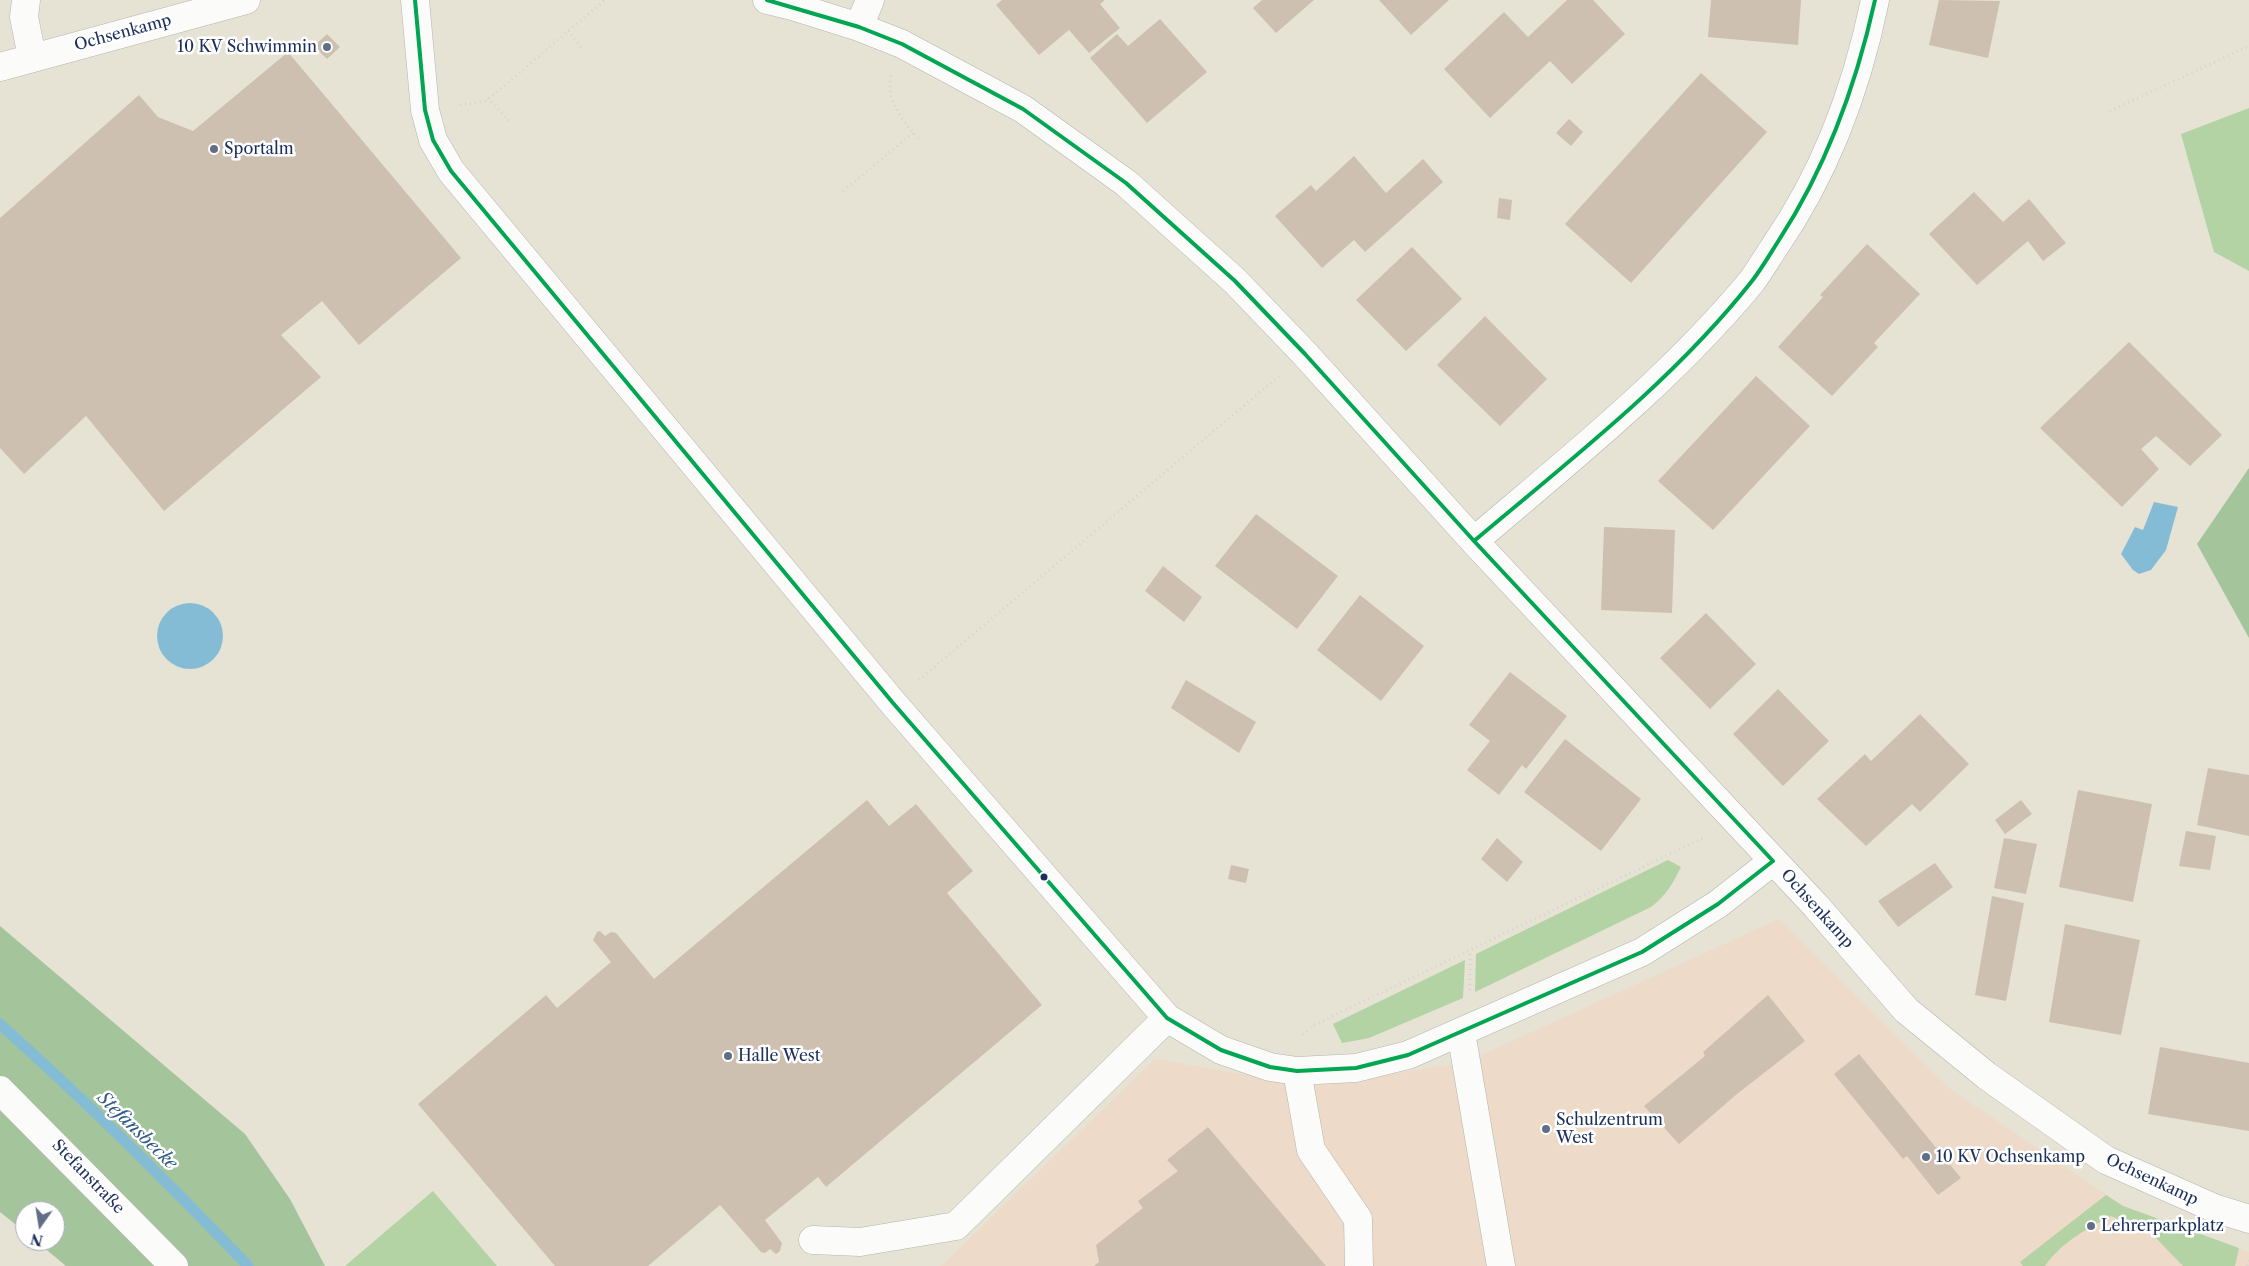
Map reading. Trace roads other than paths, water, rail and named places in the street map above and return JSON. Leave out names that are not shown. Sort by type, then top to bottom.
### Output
[{"type":"street","points":[[26,0],[24,17],[32,57]]},
{"type":"street","name":"Ochsenkamp","points":[[0,67],[246,0]]},
{"type":"street","points":[[414,0],[425,110],[433,140],[451,171],[893,703],[1166,1018],[1221,1050],[1270,1067],[1297,1071],[1356,1068],[1408,1055],[1642,952],[1718,904],[1773,861]]},
{"type":"street","name":"Ochsenkamp","points":[[767,0],[858,27],[902,44],[1023,109],[1126,183],[1235,282],[1305,354],[1474,541],[1816,906],[1906,1010],[1987,1076],[2106,1160],[2214,1208],[2249,1219]]},
{"type":"street","points":[[858,27],[870,0]]},
{"type":"street","points":[[1474,541],[1664,376],[1752,280],[1796,215],[1822,166],[1850,97],[1866,46],[1875,0]]},
{"type":"street","points":[[812,1240],[860,1242],[956,1226],[1166,1018]]},
{"type":"street","points":[[1461,1032],[1501,1266]]},
{"type":"street","points":[[1297,1071],[1311,1150],[1358,1219],[1358,1266]]},
{"type":"street","name":"Stefanstraße","points":[[0,1090],[174,1266]]},
{"type":"water","points":[[2154,502],[2178,507],[2166,550],[2151,570],[2139,574],[2133,570],[2121,554],[2135,527],[2143,530]]},
{"type":"water","points":[[190,603],[203,606],[213,613],[220,623],[223,636],[220,649],[213,659],[203,666],[190,669],[177,666],[167,659],[160,649],[157,636],[160,623],[167,613],[177,606]]},
{"type":"waterway","name":"Stefansbecke","points":[[0,1024],[126,1142],[248,1266]]},
{"type":"place","name":"10 KV Schwimmin","points":[[327,47]]},
{"type":"place","name":"Sportalm","points":[[214,149]]},
{"type":"place","name":"Halle West","points":[[728,1056]]},
{"type":"place","name":"Schulzentrum West","points":[[1546,1129]]},
{"type":"place","name":"10 KV Ochsenkamp","points":[[1926,1157]]},
{"type":"place","name":"Lehrerparkplatz","points":[[2091,1226]]}]
